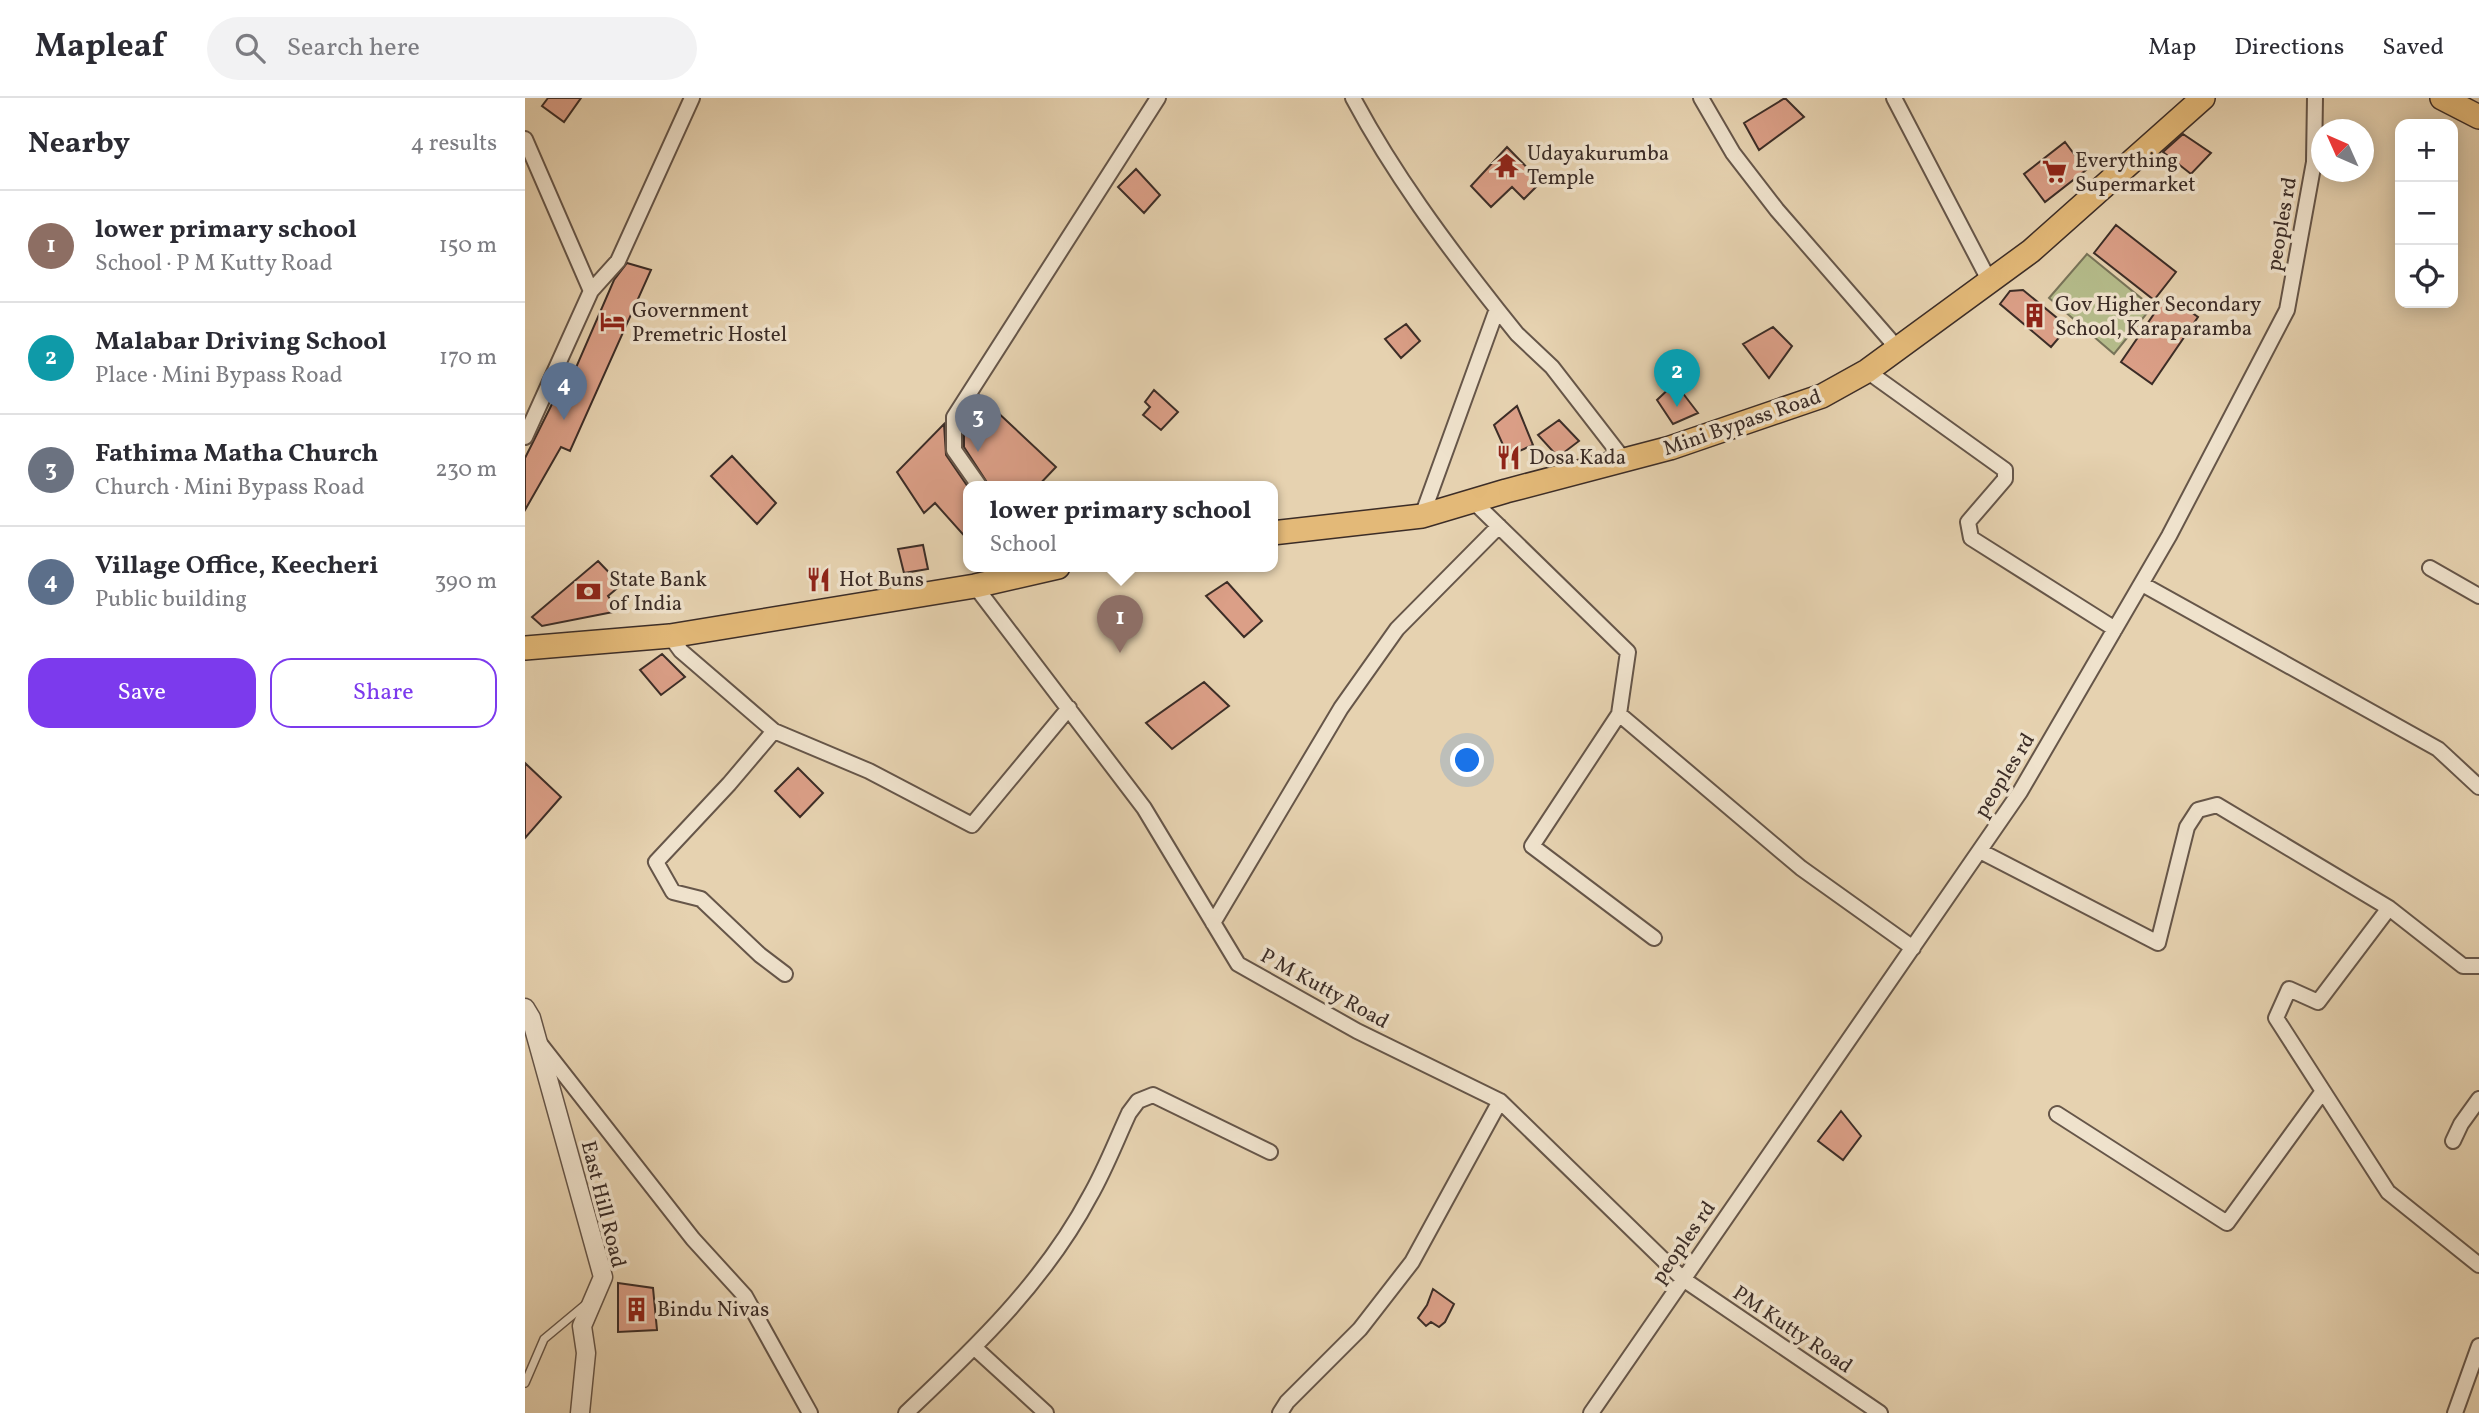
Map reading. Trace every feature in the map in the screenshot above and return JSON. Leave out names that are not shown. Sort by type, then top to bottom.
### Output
[{"type":"main road","name":"Mini Bypass Road","points":[[1278,532],[1422,516],[1670,448],[1822,396],[1867,371],[2031,251],[2203,98]]},
{"type":"main road","points":[[2442,98],[2479,117]]},
{"type":"main road","points":[[525,648],[670,636],[975,586],[1031,572]]},
{"type":"street","points":[[525,437],[591,291],[618,261],[692,98]]},
{"type":"street","points":[[976,481],[954,450],[954,417],[1158,98]]},
{"type":"street","points":[[1353,98],[1379,146],[1462,264],[1517,334],[1552,367],[1624,460]]},
{"type":"street","points":[[1701,98],[1733,153],[1777,210],[1898,349]]},
{"type":"street","points":[[1894,98],[1990,282]]},
{"type":"street","name":"peoples rd","points":[[1591,1413],[2020,792],[2169,537],[2287,310],[2314,162],[2315,98]]},
{"type":"street","points":[[525,139],[591,291]]},
{"type":"street","points":[[1422,516],[1497,309]]},
{"type":"street","points":[[1867,371],[2005,470],[2005,479],[1968,522],[1971,538],[2115,629]]},
{"type":"street","points":[[1473,501],[1628,652],[1619,714],[1532,846],[1654,938]]},
{"type":"street","points":[[1213,923],[1341,708],[1397,629],[1499,526]]},
{"type":"street","points":[[2430,568],[2479,596]]},
{"type":"street","points":[[2142,584],[2438,749],[2479,788]]},
{"type":"street","name":"P M Kutty Road","points":[[975,586],[1144,808],[1238,964],[1357,1031],[1500,1101],[1683,1279]]},
{"type":"street","points":[[670,636],[681,651],[774,731],[869,771],[972,825],[1069,708]]},
{"type":"street","points":[[1619,714],[1801,868],[1913,948]]},
{"type":"street","points":[[774,731],[656,862],[673,892],[701,899],[760,955],[785,974]]},
{"type":"street","points":[[1980,851],[2158,943],[2187,827],[2198,810],[2217,805],[2389,908],[2463,966],[2479,966]]},
{"type":"street","points":[[2389,908],[2318,1002],[2289,989],[2276,1018],[2388,1192],[2479,1265]]},
{"type":"street","name":"East Hill Road","points":[[525,1008],[531,1018],[603,1277],[582,1326],[586,1353],[580,1413]]},
{"type":"street","points":[[537,1040],[685,1229],[745,1296],[810,1413]]},
{"type":"street","points":[[2057,1114],[2227,1223],[2323,1091]]},
{"type":"street","points":[[906,1413],[975,1348],[1042,1272],[1090,1197],[1129,1113],[1138,1101],[1153,1094],[1270,1152]]},
{"type":"street","points":[[2453,1141],[2461,1124],[2479,1099]]},
{"type":"street","points":[[1280,1413],[1287,1402],[1360,1329],[1412,1262],[1500,1101]]},
{"type":"street","name":"PM Kutty Road","points":[[1683,1279],[1880,1413]]},
{"type":"street","points":[[2455,1413],[2479,1346]]},
{"type":"street","points":[[975,1348],[1046,1413]]},
{"type":"lane","points":[[525,1383],[544,1339],[592,1299]]},
{"type":"green space","points":[[2087,254],[2152,307],[2114,354],[2049,298]]},
{"type":"building","points":[[548,98],[581,98],[564,122],[542,106]]},
{"type":"building","points":[[1785,98],[1804,117],[1759,150],[1744,123]]},
{"type":"building","points":[[2183,134],[2211,153],[2191,174],[2163,152]]},
{"type":"building","name":"Everything Supermarket","points":[[2065,142],[2086,170],[2045,202],[2024,174]]},
{"type":"building","name":"Udayakurumba Temple","points":[[1507,147],[1541,182],[1524,199],[1512,187],[1491,207],[1471,186]]},
{"type":"building","points":[[1136,169],[1160,195],[1144,213],[1118,187]]},
{"type":"building","points":[[2116,225],[2176,272],[2154,300],[2094,253]]},
{"type":"building","points":[[627,263],[651,270],[570,451],[561,447],[525,510],[525,458],[559,390],[565,393],[614,280]]},
{"type":"building","name":"Gov Higher Secondary School, Karaparamba","points":[[2023,290],[2068,327],[2051,347],[2000,304],[2010,291]]},
{"type":"building","points":[[2167,295],[2198,317],[2152,384],[2121,362]]},
{"type":"building","points":[[1406,324],[1420,341],[1401,358],[1385,339]]},
{"type":"building","points":[[1773,327],[1792,346],[1769,378],[1743,344]]},
{"type":"building","points":[[1675,383],[1698,413],[1673,424],[1657,400]]},
{"type":"building","points":[[1154,390],[1178,412],[1161,430],[1143,415],[1150,407],[1145,402]]},
{"type":"building","points":[[979,395],[1056,467],[1043,481],[986,481],[964,447],[964,420]]},
{"type":"building","points":[[1517,406],[1533,445],[1508,456],[1494,425]]},
{"type":"building","points":[[1559,420],[1579,441],[1558,457],[1538,435]]},
{"type":"building","points":[[944,424],[946,455],[964,481],[963,534],[935,503],[924,513],[897,472]]},
{"type":"building","points":[[732,456],[776,503],[757,524],[711,476]]},
{"type":"building","points":[[923,545],[928,569],[904,573],[898,549]]},
{"type":"building","name":"State Bank of India","points":[[598,561],[621,585],[608,596],[618,611],[542,626],[532,617]]},
{"type":"building","points":[[1227,582],[1262,621],[1244,637],[1206,596]]},
{"type":"building","points":[[662,654],[685,677],[661,695],[640,670]]},
{"type":"building","points":[[1204,682],[1229,706],[1172,749],[1146,723]]},
{"type":"building","points":[[525,763],[561,797],[525,838]]},
{"type":"building","points":[[798,768],[823,793],[800,817],[775,791]]},
{"type":"building","points":[[1841,1111],[1861,1136],[1843,1160],[1818,1141]]},
{"type":"building","name":"Bindu Nivas","points":[[618,1283],[653,1288],[657,1330],[618,1332]]},
{"type":"building","points":[[1433,1289],[1454,1304],[1445,1322],[1439,1327],[1431,1322],[1426,1326],[1418,1318]]},
{"type":"place","name":"Udayakurumba Temple","points":[[1507,165]]},
{"type":"place","name":"Everything Supermarket","points":[[2055,172]]},
{"type":"place","name":"Gov Higher Secondary School, Karaparamba","points":[[2035,316]]},
{"type":"place","name":"Government Premetric Hostel","points":[[612,322]]},
{"type":"place","name":"Malabar Driving School","points":[[1677,407]]},
{"type":"place","name":"Village Office, Keecheri","points":[[564,420]]},
{"type":"place","name":"Fathima Matha Church","points":[[978,452]]},
{"type":"place","name":"Dosa Kada","points":[[1509,457]]},
{"type":"place","name":"Hot Buns","points":[[819,579]]},
{"type":"place","name":"State Bank of India","points":[[589,591]]},
{"type":"place","name":"lower primary school","points":[[1120,653]]},
{"type":"place","name":"Bindu Nivas","points":[[637,1309]]}]
